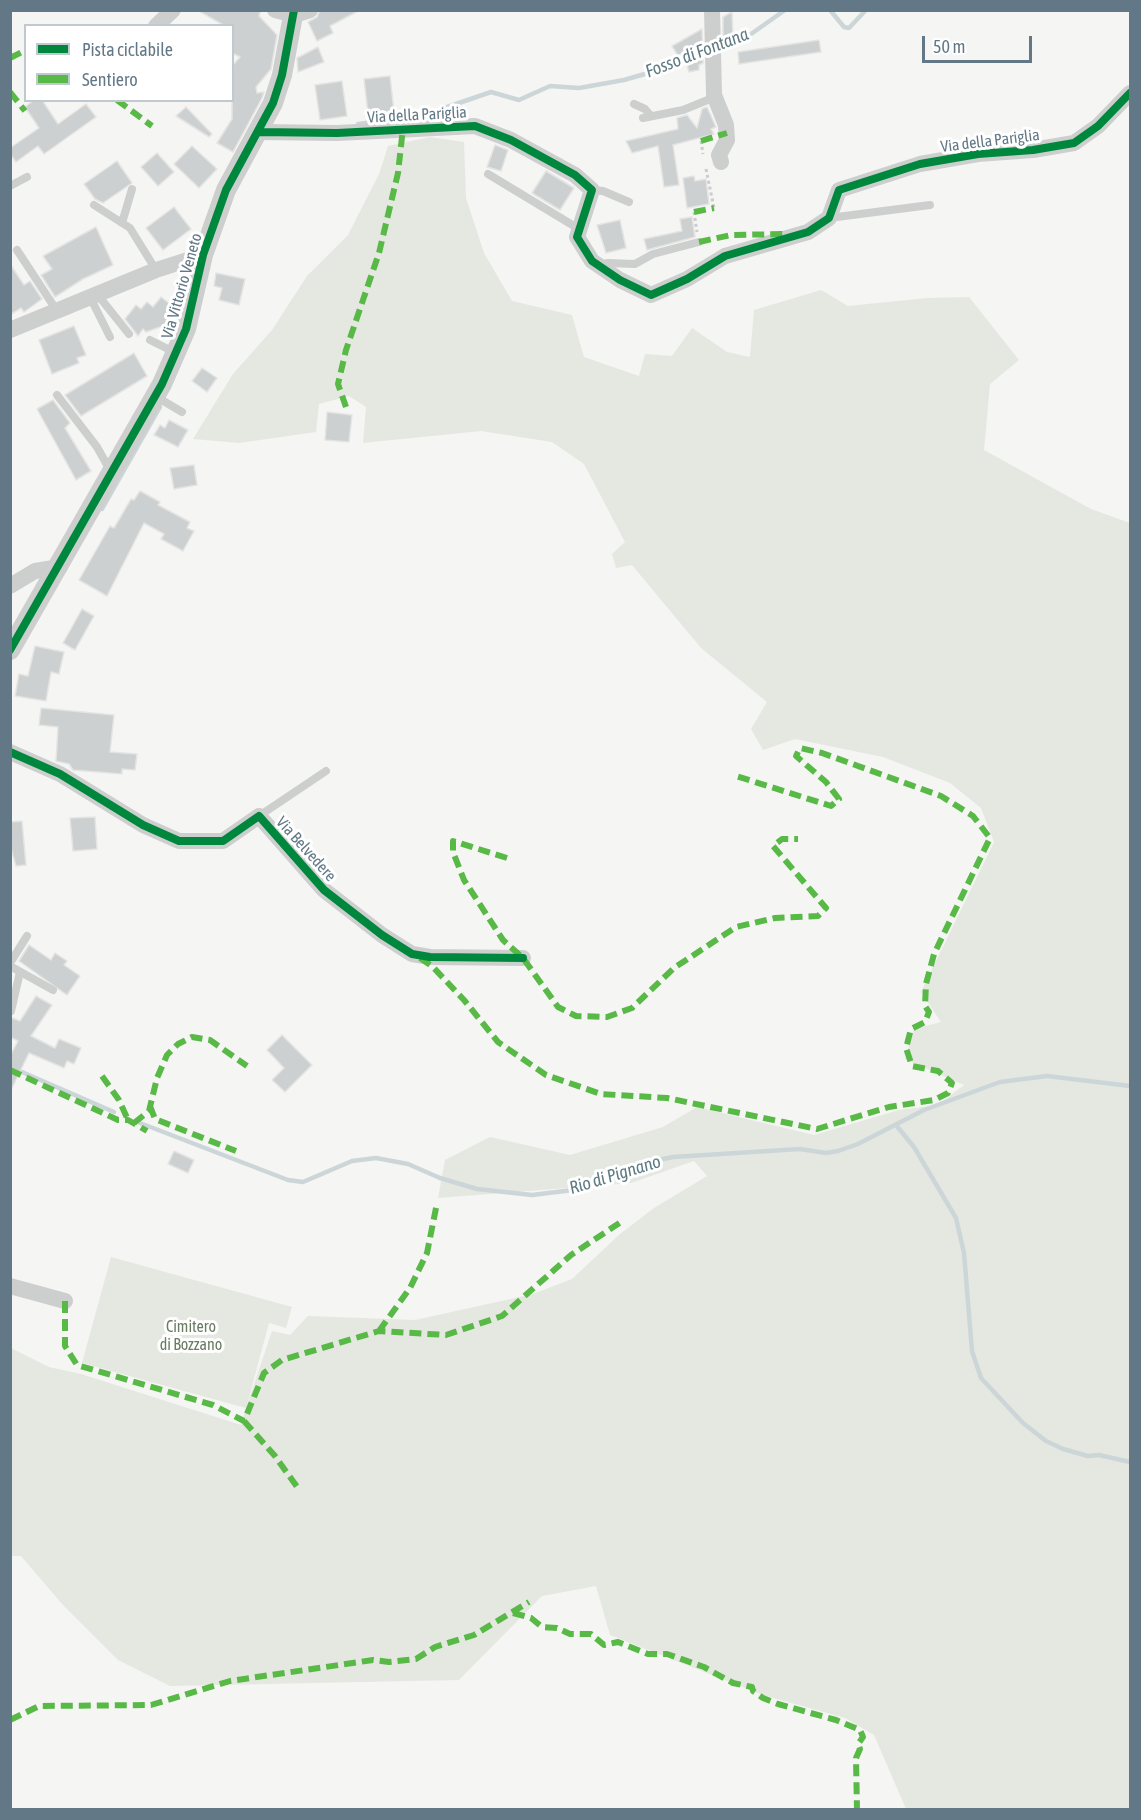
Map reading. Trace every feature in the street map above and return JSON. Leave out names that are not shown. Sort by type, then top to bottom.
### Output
[{"type":"street","points":[[158,24],[173,10]]},
{"type":"street","points":[[712,10],[715,97],[726,125],[727,140],[719,155],[721,162]]},
{"type":"street","name":"Via Vittorio Veneto","points":[[10,651],[112,473],[160,399],[186,329],[203,255],[226,190],[259,132],[282,75],[293,12]]},
{"type":"street","name":"Via della Pariglia","points":[[829,218],[839,190],[892,172],[921,164],[978,154],[1033,150],[1074,143],[1098,126],[1131,93]]},
{"type":"street","name":"Via della Pariglia","points":[[259,132],[337,133],[476,126],[511,140],[575,175],[592,190]]},
{"type":"street","points":[[592,190],[578,237],[592,261],[598,266],[651,295],[687,279],[725,256],[808,232],[829,218]]},
{"type":"street","points":[[10,330],[156,270],[203,255]]},
{"type":"street","points":[[10,586],[34,571],[60,567]]},
{"type":"street","name":"Via Belvedere","points":[[10,752],[60,774],[143,825],[179,841],[224,841],[259,816],[324,890],[382,935],[412,954],[440,957],[523,958]]},
{"type":"street","points":[[10,1286],[65,1300]]},
{"type":"lane","points":[[634,104],[645,109],[647,117],[684,110],[715,97]]},
{"type":"lane","points":[[488,174],[579,229]]},
{"type":"lane","points":[[10,186],[27,177]]},
{"type":"lane","points":[[122,223],[132,189]]},
{"type":"lane","points":[[592,190],[603,191],[629,202]]},
{"type":"lane","points":[[94,205],[130,228],[156,270]]},
{"type":"lane","points":[[829,218],[930,205]]},
{"type":"lane","points":[[598,266],[608,263],[635,264],[653,254],[699,242]]},
{"type":"lane","points":[[16,250],[57,311]]},
{"type":"lane","points":[[93,296],[129,334]]},
{"type":"lane","points":[[93,296],[110,337]]},
{"type":"lane","points":[[150,340],[176,353]]},
{"type":"lane","points":[[57,394],[97,447],[112,473]]},
{"type":"lane","points":[[160,399],[182,412]]},
{"type":"lane","points":[[259,816],[326,771]]},
{"type":"lane","points":[[27,936],[10,965],[53,990]]},
{"type":"lane","points":[[11,1011],[20,972]]},
{"type":"path","points":[[701,141],[714,208]]},
{"type":"path","points":[[694,212],[699,242]]},
{"type":"green space","name":"Cimitero di Bozzano","points":[[430,137],[464,142],[466,198],[484,253],[512,301],[572,315],[584,357],[639,376],[645,354],[672,356],[692,328],[727,352],[750,357],[754,310],[821,290],[848,306],[927,298],[969,297],[1019,360],[990,384],[984,450],[1091,509],[1130,523],[1130,1809],[906,1809],[874,1735],[845,1718],[763,1695],[610,1635],[596,1586],[542,1596],[459,1680],[170,1686],[118,1660],[63,1605],[21,1556],[11,1556],[11,1348],[49,1367],[81,1374],[241,1425],[246,1408],[82,1363],[111,1257],[292,1307],[286,1328],[269,1323],[247,1405],[272,1331],[290,1335],[308,1316],[415,1320],[533,1294],[572,1279],[620,1234],[654,1208],[707,1176],[694,1161],[631,1183],[438,1198],[445,1160],[490,1137],[570,1155],[663,1127],[697,1107],[814,1135],[899,1110],[938,1105],[964,1085],[905,1059],[914,1029],[941,1022],[921,992],[994,842],[981,808],[950,783],[883,757],[795,739],[763,750],[751,729],[767,702],[701,648],[632,565],[616,568],[612,554],[625,542],[584,464],[552,442],[481,431],[363,443],[366,407],[349,396],[319,404],[316,432],[239,443],[193,439],[233,374],[272,330],[307,276],[348,235],[379,174],[388,146]]},
{"type":"building","points":[[197,10],[261,10],[259,16],[277,35],[271,69],[256,87],[257,93],[264,92],[262,98],[233,152],[217,143],[232,119],[234,64],[240,57],[234,54],[234,24],[222,24]]},
{"type":"building","points":[[320,10],[360,10],[330,26],[333,33],[317,41],[308,22],[317,17]]},
{"type":"building","points":[[732,12],[733,37],[723,37],[723,17]]},
{"type":"building","points":[[702,29],[703,63],[699,65],[699,70],[689,72],[683,52],[678,56],[672,46]]},
{"type":"building","points":[[819,40],[821,52],[739,64],[738,52]]},
{"type":"building","points":[[318,47],[324,62],[298,72],[297,58]]},
{"type":"building","points":[[390,76],[394,111],[368,114],[364,79]]},
{"type":"building","points":[[342,81],[347,116],[320,120],[315,85]]},
{"type":"building","points":[[31,102],[43,102],[58,124],[86,104],[96,117],[44,154],[38,146],[16,162],[10,154],[10,148],[39,128],[25,107]]},
{"type":"building","points":[[186,107],[212,134],[209,137],[176,116]]},
{"type":"building","points":[[707,107],[716,127],[711,129],[714,134],[673,145],[679,185],[664,187],[658,146],[632,153],[626,141],[678,129],[677,118],[687,115],[697,128],[702,109]]},
{"type":"building","points":[[495,145],[508,150],[501,171],[487,167]]},
{"type":"building","points":[[192,146],[217,169],[199,188],[174,164]]},
{"type":"building","points":[[157,153],[174,172],[158,186],[141,167]]},
{"type":"building","points":[[117,161],[132,183],[103,203],[95,199],[84,184]]},
{"type":"building","points":[[546,171],[574,188],[560,210],[532,193]]},
{"type":"building","points":[[694,176],[695,181],[706,179],[709,204],[687,208],[683,178]]},
{"type":"building","points":[[174,207],[191,229],[163,250],[146,228]]},
{"type":"building","points":[[692,217],[695,237],[647,250],[644,239],[682,231],[680,219]]},
{"type":"building","points":[[620,220],[626,248],[606,253],[597,225]]},
{"type":"building","points":[[96,227],[113,265],[83,279],[55,297],[41,275],[52,269],[43,256]]},
{"type":"building","points":[[10,264],[24,285],[30,281],[42,299],[24,312],[21,308],[10,315]]},
{"type":"building","points":[[216,273],[245,279],[239,305],[219,300],[222,288],[214,286]]},
{"type":"building","points":[[161,297],[178,310],[166,325],[146,332],[143,329],[138,336],[125,319],[136,305],[141,309],[147,302],[153,307]]},
{"type":"building","points":[[74,326],[86,355],[77,358],[79,363],[52,374],[39,340]]},
{"type":"building","points":[[134,353],[147,376],[81,416],[65,395]]},
{"type":"building","points":[[202,368],[217,378],[207,392],[192,381]]},
{"type":"building","points":[[53,400],[70,423],[65,428],[91,471],[76,480],[37,409]]},
{"type":"building","points":[[327,412],[352,415],[349,442],[325,440]]},
{"type":"building","points":[[169,420],[188,430],[178,447],[154,435],[160,425],[165,428]]},
{"type":"building","points":[[194,465],[197,485],[174,489],[170,468]]},
{"type":"building","points":[[140,491],[160,502],[158,505],[190,522],[187,528],[194,531],[183,551],[161,539],[164,534],[144,523],[107,596],[79,580],[110,526],[114,528],[131,499],[134,500]]},
{"type":"building","points":[[82,609],[94,616],[75,650],[63,643]]},
{"type":"building","points":[[35,646],[64,652],[59,674],[51,672],[46,701],[15,696],[19,674],[28,676]]},
{"type":"building","points":[[41,708],[114,715],[110,752],[137,754],[135,770],[122,769],[122,774],[73,770],[69,764],[56,761],[58,727],[39,725]]},
{"type":"building","points":[[95,817],[97,849],[73,851],[70,818]]},
{"type":"building","points":[[22,821],[26,865],[16,866],[10,845],[10,822]]},
{"type":"building","points":[[29,945],[51,960],[55,953],[67,961],[64,965],[80,976],[67,995],[19,961]]},
{"type":"building","points":[[36,996],[52,1005],[31,1036],[55,1048],[59,1039],[81,1048],[74,1064],[67,1061],[64,1068],[29,1053],[10,1092],[10,1056],[18,1041],[10,1037],[10,1017],[20,1021]]},
{"type":"building","points":[[282,1035],[312,1065],[285,1092],[272,1080],[284,1068],[267,1050]]},
{"type":"building","points":[[174,1151],[194,1160],[188,1173],[168,1164]]},
{"type":"waterway","name":"Fosso di Fontana","points":[[716,44],[744,39],[785,10]]},
{"type":"waterway","name":"Fosso di Fontana","points":[[830,10],[844,27],[849,28],[866,10]]},
{"type":"waterway","name":"Fosso di Fontana","points":[[358,124],[421,116],[491,92],[519,100],[550,86],[579,88],[624,80],[669,67],[689,56]]},
{"type":"waterway","name":"Fosso di Fontana","points":[[102,509],[160,407]]},
{"type":"waterway","name":"Rio di Pignano","points":[[15,1069],[114,1112]]},
{"type":"waterway","name":"Rio di Pignano","points":[[140,1123],[288,1180],[303,1182],[352,1161],[376,1158],[408,1164],[440,1178],[477,1189],[532,1195],[573,1190],[644,1163],[673,1157],[800,1149],[826,1153],[838,1151],[858,1144],[924,1110],[1000,1082],[1047,1076],[1130,1086]]},
{"type":"waterway","points":[[896,1125],[914,1147],[956,1218],[964,1253],[972,1351],[981,1378],[1023,1423],[1046,1441],[1063,1449],[1088,1456],[1099,1455],[1130,1462]]},
{"type":"marked path","points":[[10,58],[24,51]]},
{"type":"marked path","points":[[10,92],[25,111]]},
{"type":"marked path","points":[[120,102],[152,126]]},
{"type":"marked path","points":[[346,407],[338,384],[346,350],[379,253],[398,173],[403,128]]},
{"type":"marked path","points":[[701,141],[727,133]]},
{"type":"marked path","points":[[694,212],[714,208]]},
{"type":"marked path","points":[[699,242],[731,235],[787,234]]},
{"type":"marked path","points":[[420,958],[432,966],[464,1000],[498,1042],[546,1075],[601,1094],[667,1098],[817,1129],[889,1107],[934,1100],[948,1093],[952,1083],[938,1071],[912,1066],[906,1048],[911,1029],[925,1022],[929,1012],[925,1006],[926,984],[934,954],[990,838],[973,816],[941,796],[822,753],[800,748],[796,756],[826,782],[839,799],[831,806],[733,775]]},
{"type":"marked path","points":[[507,858],[453,841],[453,852],[464,880],[503,940],[523,958],[558,1007],[576,1016],[607,1017],[632,1008],[674,968],[736,927],[775,918],[818,916],[826,908],[773,846],[782,839],[798,839]]},
{"type":"marked path","points":[[134,1123],[149,1111],[157,1078],[167,1055],[178,1044],[192,1037],[210,1040],[247,1066]]},
{"type":"marked path","points":[[10,1070],[118,1120],[128,1120],[147,1131]]},
{"type":"marked path","points":[[102,1076],[119,1100],[128,1120]]},
{"type":"marked path","points":[[150,1106],[155,1119],[236,1151]]},
{"type":"marked path","points":[[379,1331],[410,1288],[427,1253],[437,1203]]},
{"type":"marked path","points":[[65,1301],[65,1346],[77,1365],[213,1405],[244,1421],[264,1373],[282,1360],[379,1331],[446,1335],[502,1316],[571,1255],[624,1220]]},
{"type":"marked path","points":[[244,1421],[275,1456],[300,1491]]},
{"type":"marked path","points":[[10,1720],[39,1706],[151,1705],[230,1681],[373,1660],[389,1662],[416,1659],[435,1647],[474,1635],[529,1602]]},
{"type":"marked path","points":[[513,1613],[531,1618],[542,1627],[557,1628],[570,1634],[591,1634],[604,1645],[618,1642],[648,1654],[667,1654],[704,1667],[733,1683],[752,1687],[753,1691],[763,1698],[778,1704],[836,1720],[860,1730],[863,1737],[858,1744],[860,1749],[856,1758],[857,1810]]},
{"type":"cycle path","points":[[10,650],[162,384],[186,329],[203,255],[226,190],[273,103],[282,75],[294,10]]},
{"type":"cycle path","points":[[259,132],[337,133],[475,126],[511,140],[575,175],[592,190],[577,237],[592,261],[620,280],[651,295],[687,279],[725,256],[808,232],[829,218],[839,190],[920,164],[978,154],[1033,150],[1074,143],[1098,126],[1130,93]]},
{"type":"cycle path","points":[[10,752],[60,774],[143,825],[179,841],[223,841],[259,816],[324,890],[382,935],[412,954],[430,957],[523,958]]}]
